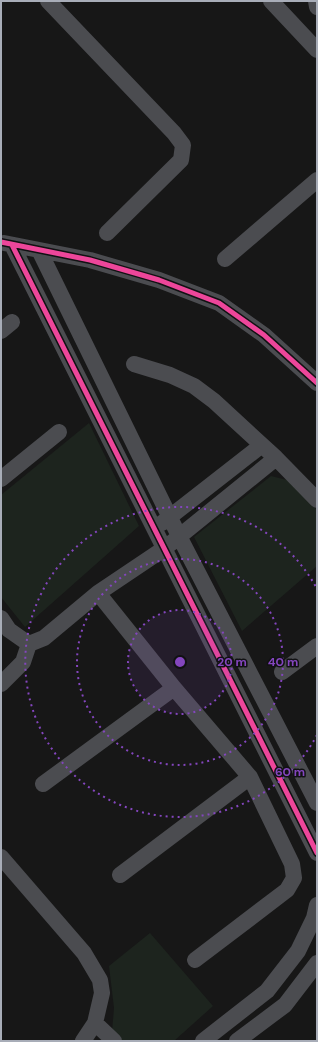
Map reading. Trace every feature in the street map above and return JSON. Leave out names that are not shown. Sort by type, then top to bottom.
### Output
[{"type":"street","points":[[48,1],[174,133],[183,145],[181,160],[107,233]]},
{"type":"street","points":[[271,1],[317,50]]},
{"type":"street","points":[[316,1],[317,7]]},
{"type":"street","points":[[225,259],[317,180]]},
{"type":"street","points":[[6,244],[90,260],[159,280],[219,303],[264,335],[317,383]]},
{"type":"street","points":[[6,244],[28,278],[165,548],[317,854]]},
{"type":"street","points":[[39,250],[179,536],[317,803]]},
{"type":"street","points":[[28,278],[51,274]]},
{"type":"street","points":[[134,364],[170,375],[194,386],[214,401],[262,445],[317,500]]},
{"type":"street","points":[[1,479],[59,432]]},
{"type":"street","points":[[154,528],[170,518],[262,445]]},
{"type":"street","points":[[1,684],[23,662],[29,644],[44,638],[98,593],[165,548],[276,458]]},
{"type":"street","points":[[98,593],[174,688],[250,777],[292,864],[294,878],[286,890],[195,960]]},
{"type":"street","points":[[1,618],[9,630],[29,644]]},
{"type":"street","points":[[282,672],[317,646]]},
{"type":"street","points":[[43,784],[174,688]]},
{"type":"street","points":[[120,876],[250,777]]},
{"type":"street","points":[[1,857],[96,969],[100,980],[102,993],[95,1023],[83,1041]]},
{"type":"street","points":[[202,1041],[267,991],[298,951],[314,918],[317,905]]},
{"type":"street","points":[[237,1041],[285,1005],[317,963]]},
{"type":"street","points":[[267,991],[285,1005]]},
{"type":"street","points":[[95,1023],[114,1041]]},
{"type":"shaded area","points":[[89,423],[139,526],[25,627],[1,597],[1,495]]},
{"type":"shaded area","points":[[271,476],[287,480],[317,510],[317,566],[242,631],[194,537]]},
{"type":"shaded area","points":[[150,933],[213,1006],[174,1041],[120,1041],[112,1032],[114,1008],[109,966]]},
{"type":"cycle path","points":[[1,242],[90,260],[159,280],[219,303],[264,335],[317,383]]},
{"type":"cycle path","points":[[12,245],[317,853]]}]
